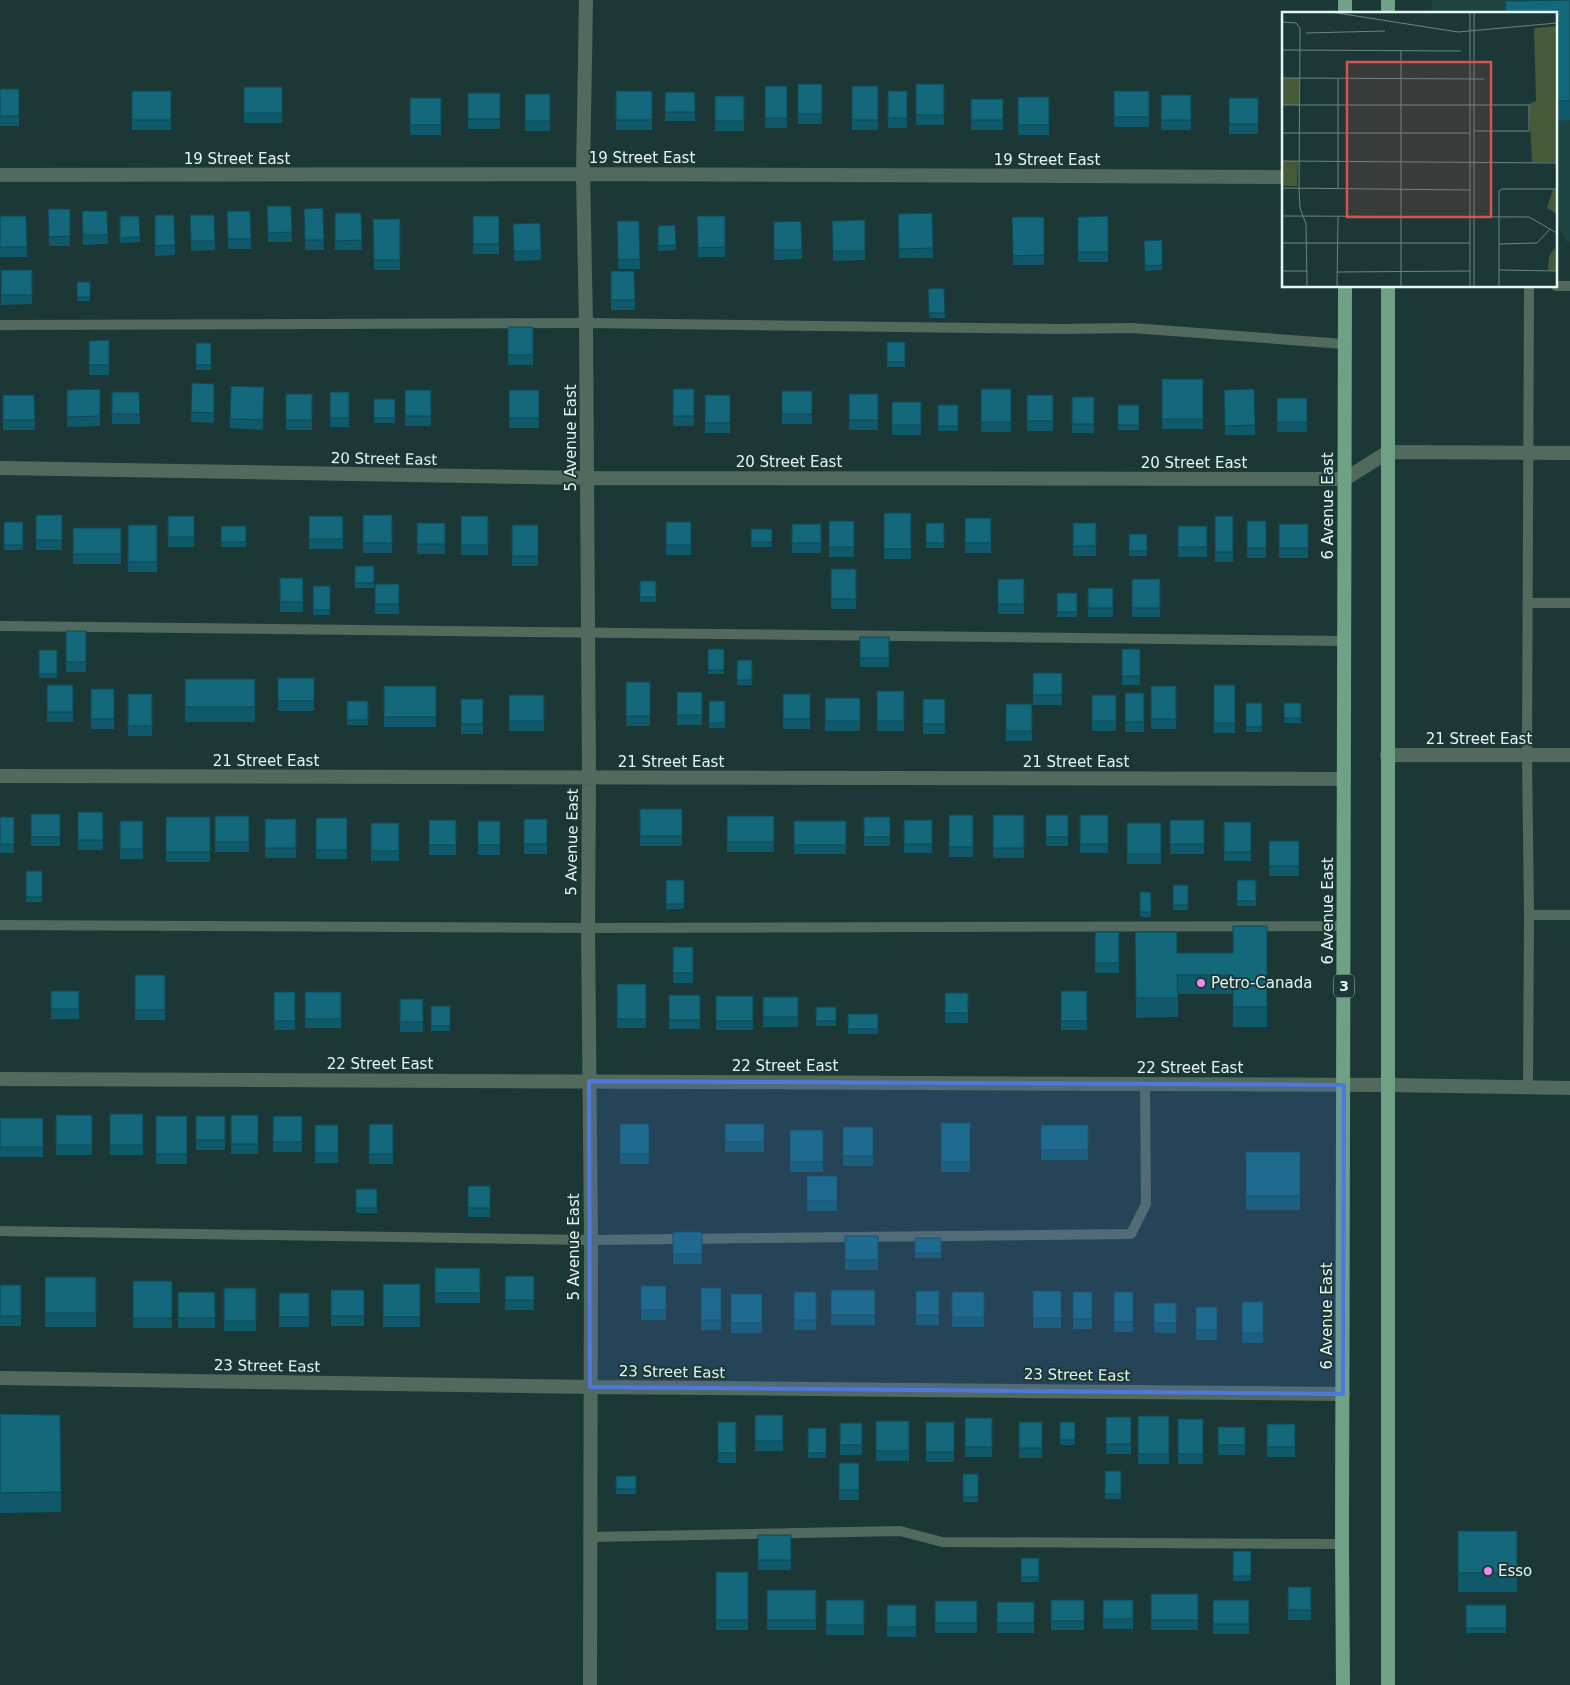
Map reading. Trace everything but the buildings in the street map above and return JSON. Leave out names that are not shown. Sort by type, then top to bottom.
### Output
[{"type":"main road","name":"6 Avenue East","points":[[1343,1685],[1345,288]]},
{"type":"main road","points":[[1388,288],[1388,1685]]},
{"type":"street","name":"5 Avenue East","points":[[586,0],[583,174],[588,478],[588,928],[591,1240],[590,1685]]},
{"type":"street","name":"19 Street East","points":[[0,175],[583,174],[1282,177]]},
{"type":"street","points":[[1345,479],[1388,452],[1570,453]]},
{"type":"street","name":"20 Street East","points":[[0,468],[588,478],[1345,479]]},
{"type":"street","name":"21 Street East","points":[[1387,755],[1570,755]]},
{"type":"street","name":"21 Street East","points":[[0,776],[1343,779]]},
{"type":"street","name":"22 Street East","points":[[0,1079],[1389,1085],[1570,1088]]},
{"type":"street","name":"23 Street East","points":[[0,1378],[590,1387],[1343,1394]]},
{"type":"lane","points":[[1528,1087],[1529,288]]},
{"type":"lane","points":[[0,325],[586,323],[1062,329],[1132,328],[1344,344]]},
{"type":"lane","points":[[1528,603],[1570,603]]},
{"type":"lane","points":[[0,626],[588,631],[1344,641]]},
{"type":"lane","points":[[1529,915],[1570,915]]},
{"type":"lane","points":[[0,925],[588,928],[1344,926]]},
{"type":"lane","points":[[0,1231],[591,1240],[1132,1234],[1146,1204],[1145,1084]]},
{"type":"lane","points":[[591,1537],[900,1531],[942,1542],[1342,1544]]},
{"type":"highlighted area","points":[[589,1081],[1344,1085],[1343,1394],[590,1387]]},
{"type":"shaded area","points":[[1432,0],[1570,0],[1570,242],[1567,242],[1558,227],[1558,12],[1431,12]]},
{"type":"place","name":"Petro-Canada","points":[[1201,983]]},
{"type":"place","name":"Esso","points":[[1488,1571]]}]
